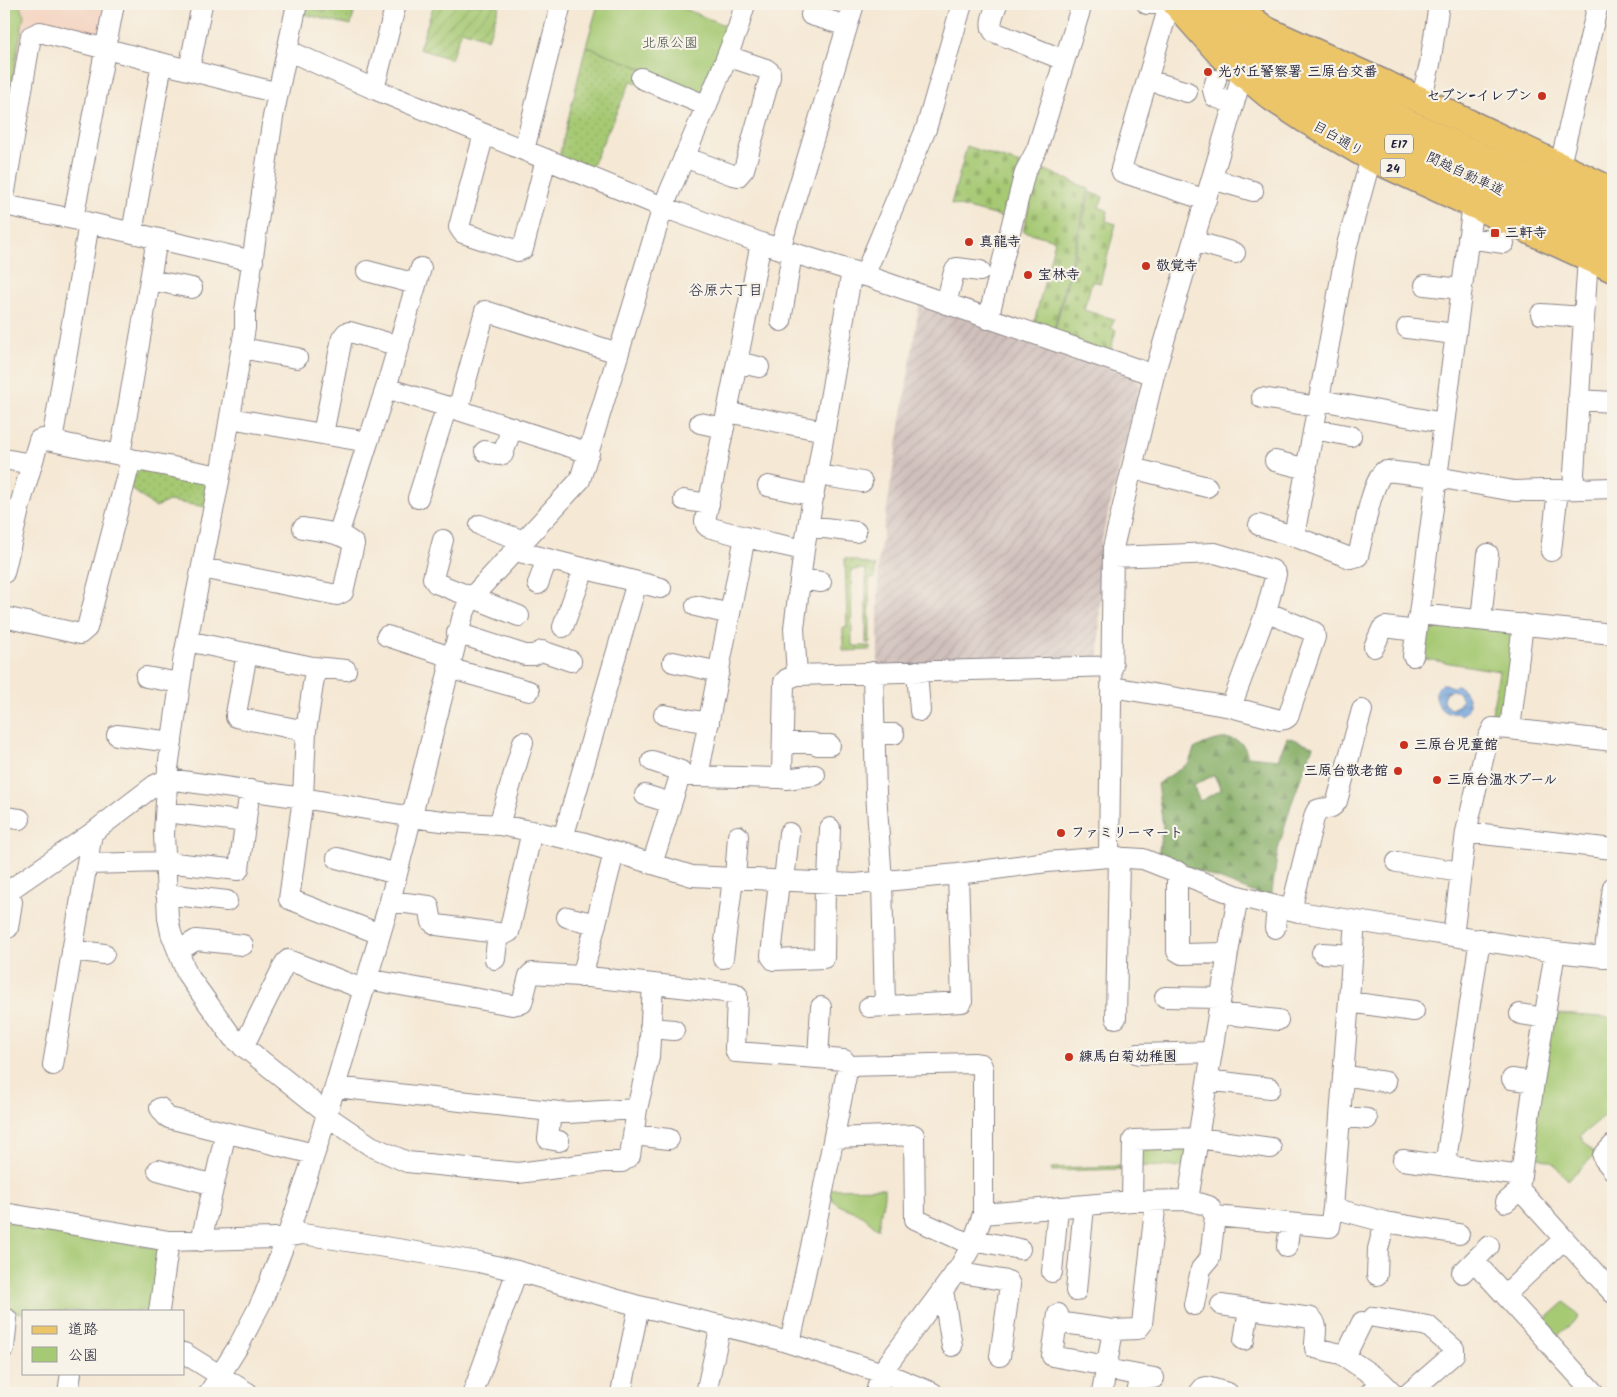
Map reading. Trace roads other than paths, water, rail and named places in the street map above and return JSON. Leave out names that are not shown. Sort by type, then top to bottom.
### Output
[{"type":"highway","name":"E17","points":[[1194,4],[1243,61]]},
{"type":"highway","name":"関越自動車道","points":[[1248,12],[1299,63],[1341,90],[1570,210],[1613,244]]},
{"type":"highway","name":"関越自動車道","points":[[1243,61],[1291,84],[1336,112],[1394,142],[1570,210],[1613,220]]},
{"type":"main road","name":"目白通り","points":[[1169,8],[1205,37],[1243,61],[1272,98],[1371,158],[1473,204],[1570,210]]},
{"type":"main road","name":"24","points":[[1248,12],[1421,100],[1560,166],[1570,210],[1588,257],[1613,269]]},
{"type":"main road","name":"24","points":[[1570,210],[1613,191]]},
{"type":"street","points":[[52,441],[104,48],[114,4]]},
{"type":"street","points":[[189,70],[202,4]]},
{"type":"street","points":[[297,4],[273,117],[230,418],[187,641],[172,742],[164,834],[164,862],[168,918],[178,951],[191,979],[233,1038],[327,1115],[372,1146],[407,1162],[518,1173],[603,1162],[622,1162],[630,1156],[637,1109],[649,1057],[653,984]]},
{"type":"street","points":[[374,89],[396,4]]},
{"type":"street","points":[[209,1393],[252,1323],[263,1299],[287,1237],[327,1115],[390,900],[463,615],[471,598],[579,482],[662,207],[707,106],[738,28],[745,4]]},
{"type":"street","points":[[781,321],[786,251],[854,4]]},
{"type":"street","points":[[797,675],[794,628],[804,550],[825,431],[858,274],[926,129],[962,4]]},
{"type":"street","points":[[997,4],[992,23],[994,32],[1064,60]]},
{"type":"street","points":[[988,319],[1025,172],[1037,149],[1082,4]]},
{"type":"street","points":[[1147,4],[1169,8],[1122,172],[1206,200]]},
{"type":"street","points":[[1116,1018],[1112,687],[1113,557],[1154,375],[1234,104],[1243,61],[1248,12],[1202,4]]},
{"type":"street","points":[[1421,100],[1430,64],[1439,4]]},
{"type":"street","points":[[1560,166],[1598,4]]},
{"type":"street","points":[[524,150],[567,5]]},
{"type":"street","points":[[811,16],[848,26]]},
{"type":"street","points":[[4,197],[31,36],[40,32],[278,93]]},
{"type":"street","points":[[288,50],[374,89],[662,207],[761,243],[1154,375]]},
{"type":"street","points":[[684,157],[738,176],[744,169],[770,72],[727,56]]},
{"type":"street","points":[[132,233],[162,63]]},
{"type":"street","points":[[641,78],[707,106]]},
{"type":"street","points":[[1148,80],[1187,92]]},
{"type":"street","points":[[1216,80],[1213,90],[1215,97],[1234,104]]},
{"type":"street","points":[[484,134],[459,227],[463,233],[518,251],[523,249],[546,159]]},
{"type":"street","points":[[1294,535],[1347,246],[1371,158]]},
{"type":"street","points":[[1212,179],[1253,191]]},
{"type":"street","points":[[1413,656],[1473,204]]},
{"type":"street","points":[[4,205],[253,261]]},
{"type":"street","points":[[1468,238],[1504,243]]},
{"type":"street","points":[[4,617],[80,634],[87,628],[126,457],[157,239]]},
{"type":"street","points":[[1194,241],[1235,253]]},
{"type":"street","points":[[761,243],[706,525],[745,537],[804,550]]},
{"type":"street","points":[[1551,551],[1565,489],[1578,400],[1588,257]]},
{"type":"street","points":[[946,304],[954,272],[957,268],[980,272]]},
{"type":"street","points":[[338,535],[399,346],[418,276],[367,271]]},
{"type":"street","points":[[150,280],[192,288]]},
{"type":"street","points":[[1425,285],[1461,289]]},
{"type":"street","points":[[418,498],[452,408],[485,311],[618,353]]},
{"type":"street","points":[[1541,314],[1584,317]]},
{"type":"street","points":[[1407,328],[1455,334]]},
{"type":"street","points":[[323,434],[344,335],[350,332],[399,346]]},
{"type":"street","points":[[241,348],[297,358]]},
{"type":"street","points":[[737,362],[759,367]]},
{"type":"street","points":[[386,388],[589,453]]},
{"type":"street","points":[[1262,398],[1319,403],[1443,423]]},
{"type":"street","points":[[1578,400],[1613,402]]},
{"type":"street","points":[[230,418],[368,442]]},
{"type":"street","points":[[700,423],[726,420],[825,431]]},
{"type":"street","points":[[485,451],[498,455],[503,454],[512,427]]},
{"type":"street","points":[[1314,429],[1351,436]]},
{"type":"street","points":[[4,573],[12,503],[31,464],[39,440],[43,439],[220,476]]},
{"type":"street","points":[[4,459],[31,464]]},
{"type":"street","points":[[1275,461],[1307,469]]},
{"type":"street","points":[[1132,468],[1207,487]]},
{"type":"street","points":[[1260,525],[1294,535],[1350,558],[1355,558],[1358,556],[1374,494],[1383,472],[1437,478],[1514,491],[1613,488]]},
{"type":"street","points":[[818,475],[862,482]]},
{"type":"street","points":[[768,486],[814,496]]},
{"type":"street","points":[[684,500],[709,504]]},
{"type":"street","points":[[480,525],[547,559],[661,588]]},
{"type":"street","points":[[809,526],[856,532]]},
{"type":"street","points":[[202,568],[336,595],[343,592],[354,544],[350,539],[338,535],[303,528]]},
{"type":"street","points":[[691,776],[709,723],[745,537]]},
{"type":"street","points":[[443,540],[434,581],[471,598],[519,616]]},
{"type":"street","points":[[1113,557],[1215,553],[1272,570],[1276,574],[1266,612],[1231,707]]},
{"type":"street","points":[[1482,620],[1488,554]]},
{"type":"street","points":[[538,584],[547,559]]},
{"type":"street","points":[[563,627],[584,568]]},
{"type":"street","points":[[800,580],[822,582]]},
{"type":"street","points":[[563,838],[637,582]]},
{"type":"street","points":[[696,606],[730,614]]},
{"type":"street","points":[[1112,687],[1231,707],[1280,720],[1285,719],[1288,717],[1315,637],[1314,632],[1266,612]]},
{"type":"street","points":[[1374,647],[1382,629],[1385,627],[1418,622],[1482,620],[1613,634]]},
{"type":"street","points":[[1510,729],[1523,624]]},
{"type":"street","points":[[457,633],[525,655],[534,655],[542,651],[571,661]]},
{"type":"street","points":[[387,636],[450,663],[529,691]]},
{"type":"street","points":[[187,641],[313,667],[346,670]]},
{"type":"street","points":[[246,653],[236,717],[306,731]]},
{"type":"street","points":[[673,662],[719,672]]},
{"type":"street","points":[[780,778],[782,775],[784,743],[784,682],[797,675],[1112,666]]},
{"type":"street","points":[[313,667],[315,671],[306,731],[303,798],[289,899],[380,934]]},
{"type":"street","points":[[917,671],[920,711]]},
{"type":"street","points":[[873,672],[884,734],[876,792],[882,882],[877,1007],[962,1002],[958,874]]},
{"type":"street","points":[[146,677],[180,683]]},
{"type":"street","points":[[1275,928],[1284,908],[1317,810],[1334,807],[1337,801],[1346,740],[1362,710]]},
{"type":"street","points":[[664,715],[709,723]]},
{"type":"street","points":[[1454,936],[1466,832],[1488,738],[1493,728],[1613,741]]},
{"type":"street","points":[[117,735],[172,742]]},
{"type":"street","points":[[499,825],[523,742]]},
{"type":"street","points":[[784,743],[812,743],[818,746],[830,745]]},
{"type":"street","points":[[652,761],[691,776]]},
{"type":"street","points":[[652,864],[680,778],[691,776],[786,779],[816,775]]},
{"type":"street","points":[[8,928],[12,902],[5,893],[92,833],[154,785],[168,779],[303,798],[412,817],[449,822],[499,825],[532,831],[563,838],[692,876],[855,884],[958,874],[1047,862],[1114,857],[1143,858],[1238,896],[1284,908],[1555,952],[1609,958],[1613,887]]},
{"type":"street","points":[[87,864],[164,862],[238,870],[250,790]]},
{"type":"street","points":[[645,795],[671,803]]},
{"type":"street","points":[[166,812],[246,822]]},
{"type":"street","points":[[789,833],[771,956],[774,960],[824,958],[830,828]]},
{"type":"street","points":[[390,900],[430,906],[432,922],[438,925],[505,934],[509,932],[532,831]]},
{"type":"street","points":[[1466,832],[1613,849]]},
{"type":"street","points":[[53,1065],[92,833]]},
{"type":"street","points":[[722,958],[738,836]]},
{"type":"street","points":[[582,976],[614,853]]},
{"type":"street","points":[[337,858],[397,874]]},
{"type":"street","points":[[1397,862],[1461,872]]},
{"type":"street","points":[[1177,871],[1177,951],[1182,954],[1228,953]]},
{"type":"street","points":[[166,894],[227,901]]},
{"type":"street","points":[[1188,1200],[1238,896]]},
{"type":"street","points":[[567,917],[596,924]]},
{"type":"street","points":[[1215,1216],[1330,1227],[1355,921]]},
{"type":"street","points":[[495,959],[498,933]]},
{"type":"street","points":[[1446,1166],[1480,939]]},
{"type":"street","points":[[178,951],[196,940],[243,945]]},
{"type":"street","points":[[72,950],[104,954]]},
{"type":"street","points":[[1515,1189],[1555,952]]},
{"type":"street","points":[[1322,953],[1353,955]]},
{"type":"street","points":[[243,1047],[288,960],[365,984],[517,1005],[522,1003],[524,999],[529,976],[532,973],[582,976],[731,991],[737,995],[736,1052],[844,1060],[848,1066],[790,1343]]},
{"type":"street","points":[[1165,997],[1219,1006],[1278,1020]]},
{"type":"street","points":[[1349,1002],[1414,1011]]},
{"type":"street","points":[[818,1058],[821,1007]]},
{"type":"street","points":[[1520,1014],[1545,1018]]},
{"type":"street","points":[[650,1028],[674,1030]]},
{"type":"street","points":[[1138,1054],[1212,1052]]},
{"type":"street","points":[[848,1066],[981,1064],[983,1069],[983,1214],[973,1242],[955,1272],[881,1372],[876,1393]]},
{"type":"street","points":[[1343,1075],[1386,1082]]},
{"type":"street","points":[[1512,1078],[1534,1082]]},
{"type":"street","points":[[1208,1080],[1270,1088]]},
{"type":"street","points":[[335,1087],[568,1113],[637,1109]]},
{"type":"street","points":[[160,1108],[169,1118],[314,1154]]},
{"type":"street","points":[[551,1111],[548,1139],[559,1142]]},
{"type":"street","points":[[1340,1116],[1366,1119]]},
{"type":"street","points":[[201,1241],[225,1136],[228,1133]]},
{"type":"street","points":[[634,1134],[669,1139]]},
{"type":"street","points":[[834,1138],[914,1135],[915,1220],[973,1242],[1020,1249]]},
{"type":"street","points":[[1132,1201],[1133,1140],[1198,1138],[1271,1148]]},
{"type":"street","points":[[1613,1145],[1603,1156],[1613,1170]]},
{"type":"street","points":[[1403,1160],[1446,1166],[1515,1189],[1613,1293]]},
{"type":"street","points":[[158,1170],[214,1185]]},
{"type":"street","points":[[983,1214],[1132,1201],[1188,1200],[1209,1206],[1215,1216],[1210,1258],[1201,1268],[1194,1304]]},
{"type":"street","points":[[1144,1382],[1107,1368],[1052,1356],[1058,1318],[1113,1330],[1138,1329],[1142,1324],[1156,1201]]},
{"type":"street","points":[[1076,1291],[1084,1206]]},
{"type":"street","points":[[1052,1272],[1058,1208]]},
{"type":"street","points":[[1333,1208],[1385,1222],[1459,1234]]},
{"type":"street","points":[[4,1214],[169,1241],[287,1237],[303,1234],[479,1262],[639,1306],[790,1343],[881,1372],[933,1393]]},
{"type":"street","points":[[1383,1264],[1385,1222]]},
{"type":"street","points":[[1287,1247],[1290,1224]]},
{"type":"street","points":[[1505,1295],[1564,1239]]},
{"type":"street","points":[[158,1310],[169,1241]]},
{"type":"street","points":[[1489,1246],[1468,1267],[1505,1295],[1594,1393]]},
{"type":"street","points":[[473,1393],[517,1271]]},
{"type":"street","points":[[955,1272],[1008,1281],[1010,1285],[1000,1356]]},
{"type":"street","points":[[943,1290],[952,1346]]},
{"type":"street","points":[[1221,1305],[1312,1318],[1316,1325],[1315,1348],[1336,1352],[1345,1357],[1381,1389]]},
{"type":"street","points":[[621,1393],[639,1306]]},
{"type":"street","points":[[1244,1340],[1249,1309]]},
{"type":"street","points":[[1345,1357],[1368,1319],[1428,1326],[1454,1349],[1454,1354],[1409,1393]]},
{"type":"street","points":[[4,1348],[11,1320]]},
{"type":"street","points":[[706,1393],[721,1325]]},
{"type":"street","points":[[1102,1393],[1113,1330]]},
{"type":"street","points":[[185,1354],[248,1393]]},
{"type":"street","points":[[68,1393],[71,1374]]},
{"type":"street","points":[[1199,1393],[1203,1388],[1207,1387],[1228,1393]]},
{"type":"water","points":[[1442,684],[1446,684],[1463,689],[1469,700],[1467,710],[1460,715],[1454,712],[1448,713],[1441,709],[1436,696]],"holes":[[[1452,690],[1458,692],[1462,700],[1459,705],[1451,709],[1444,704],[1443,698],[1446,692]]]},
{"type":"place","name":"光が丘警察署 三原台交番","points":[[1208,72]]},
{"type":"place","name":"セブン-イレブン","points":[[1542,96]]},
{"type":"place","name":"三軒寺","points":[[1495,233]]},
{"type":"place","name":"真龍寺","points":[[969,242]]},
{"type":"place","name":"敬覚寺","points":[[1146,266]]},
{"type":"place","name":"宝林寺","points":[[1028,275]]},
{"type":"place","name":"三原台児童館","points":[[1404,745]]},
{"type":"place","name":"三原台敬老館","points":[[1398,771]]},
{"type":"place","name":"三原台温水プール","points":[[1437,780]]},
{"type":"place","name":"ファミリーマート","points":[[1061,833]]},
{"type":"place","name":"練馬白菊幼稚園","points":[[1069,1057]]},
{"type":"district","name":"谷原六丁目","points":[[726,291]]},
{"type":"park label","name":"北原公園","points":[[670,43]]}]
